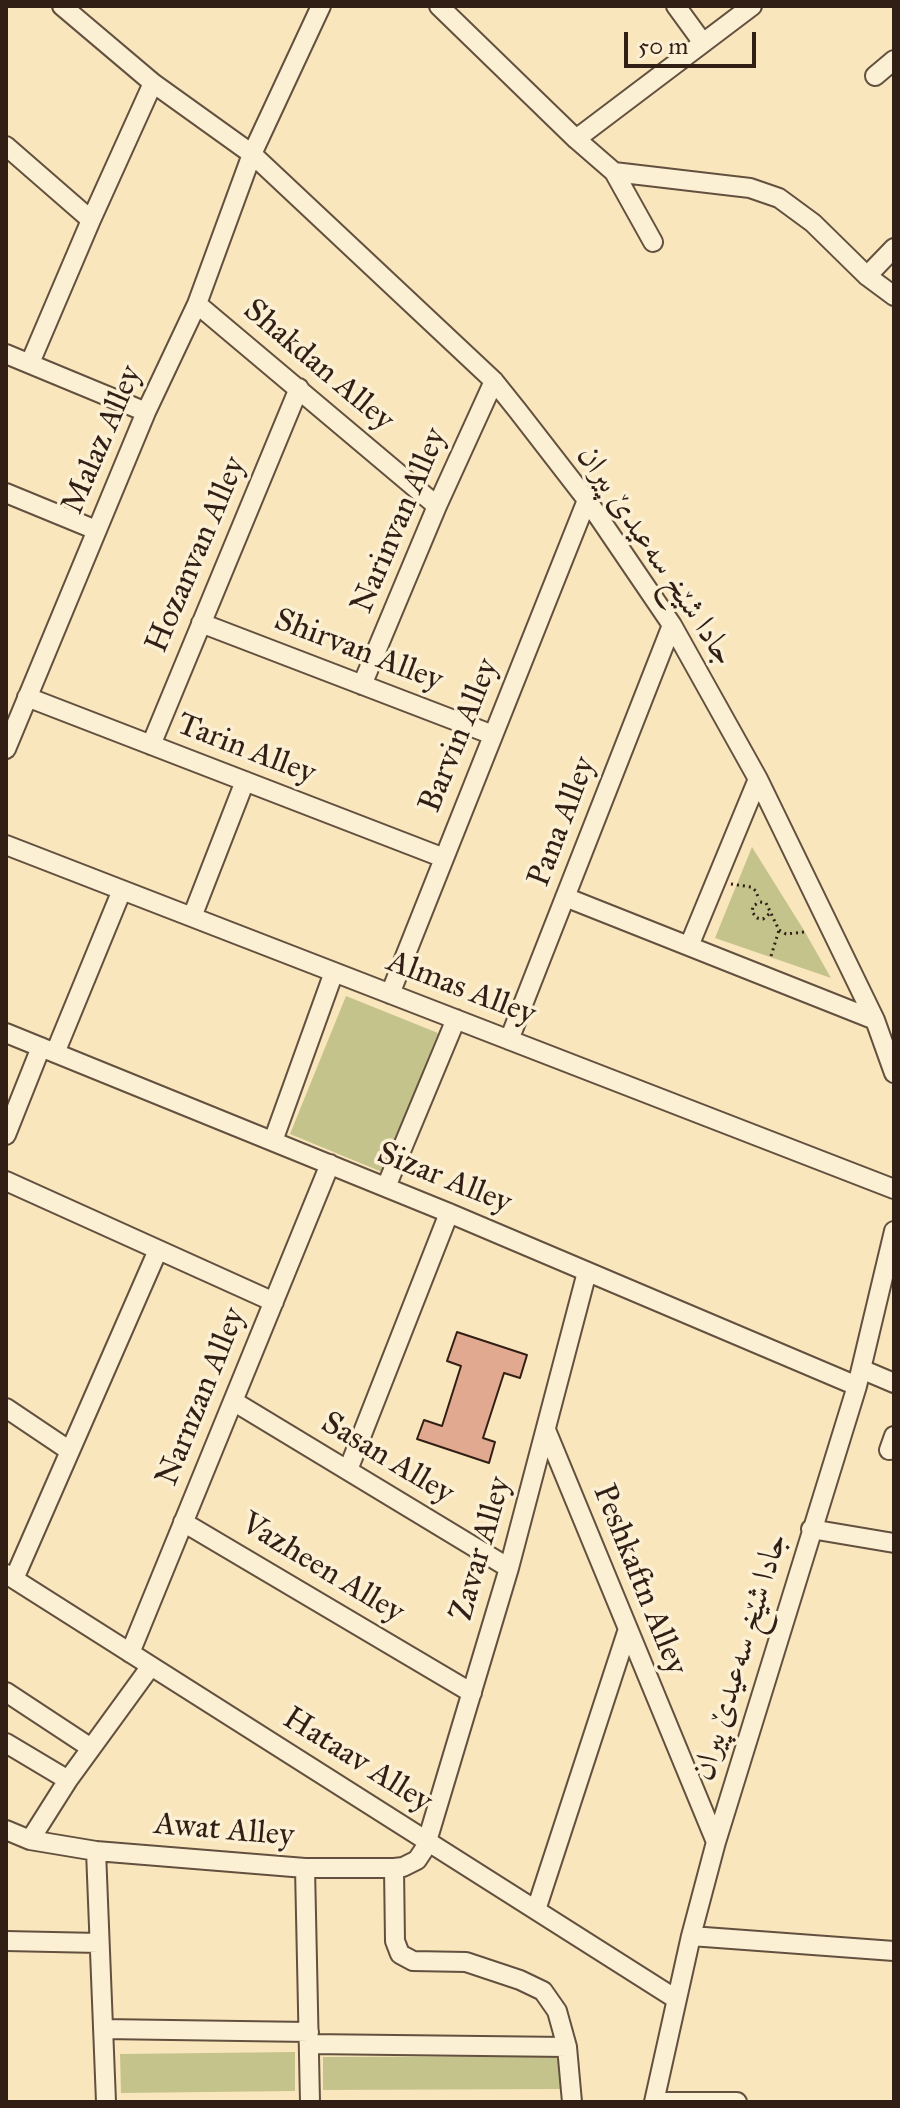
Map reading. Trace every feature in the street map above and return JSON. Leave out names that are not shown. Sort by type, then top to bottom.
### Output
[{"type":"street","name":"جادا شێخ سەعیدێ پیران","points":[[62,6],[153,83],[252,154],[494,381],[587,500],[672,625],[758,779],[875,1020],[894,1073]]},
{"type":"street","name":"Malaz Alley","points":[[6,749],[146,412],[197,304],[252,154],[321,6]]},
{"type":"street","points":[[676,6],[703,43]]},
{"type":"street","points":[[576,139],[752,6]]},
{"type":"street","points":[[443,7],[576,139],[614,172],[653,242]]},
{"type":"street","points":[[875,76],[894,60]]},
{"type":"street","points":[[30,363],[153,83]]},
{"type":"street","points":[[6,146],[91,220]]},
{"type":"street","points":[[614,172],[750,188],[779,198],[813,223],[867,276],[894,296]]},
{"type":"street","points":[[867,276],[894,248]]},
{"type":"street","name":"Shakdan Alley","points":[[197,304],[437,506]]},
{"type":"street","points":[[6,354],[146,412]]},
{"type":"street","name":"Narinvan Alley","points":[[362,685],[437,506],[494,381]]},
{"type":"street","name":"Hozanvan Alley","points":[[151,745],[299,388]]},
{"type":"street","points":[[6,493],[96,530]]},
{"type":"street","name":"Barvin Alley","points":[[390,994],[587,500]]},
{"type":"street","name":"Shirvan Alley","points":[[201,623],[493,735]]},
{"type":"street","name":"Pana Alley","points":[[509,1040],[672,625]]},
{"type":"street","name":"Tarin Alley","points":[[27,697],[444,858]]},
{"type":"street","points":[[689,946],[758,779]]},
{"type":"street","points":[[192,917],[245,781]]},
{"type":"street","name":"Almas Alley","points":[[6,845],[894,1189]]},
{"type":"street","points":[[6,1135],[122,890]]},
{"type":"street","points":[[565,897],[875,1020]]},
{"type":"street","points":[[273,1141],[334,972]]},
{"type":"street","points":[[386,1187],[456,1019]]},
{"type":"street","name":"Sizar Alley","points":[[6,1033],[587,1272],[859,1378],[894,1383]]},
{"type":"street","name":"Narnzan Alley","points":[[130,1653],[330,1164]]},
{"type":"street","points":[[6,1181],[274,1302]]},
{"type":"street","points":[[348,1470],[449,1213]]},
{"type":"street","name":"جادا شێخ سەعیدێ پیران","points":[[654,2102],[691,1936],[716,1842],[859,1378],[894,1231]]},
{"type":"street","points":[[10,1577],[70,1451],[158,1250]]},
{"type":"street","name":"Zavar Alley","points":[[427,1841],[509,1568],[587,1272]]},
{"type":"street","name":"Sasan Alley","points":[[233,1401],[509,1568]]},
{"type":"street","points":[[6,1408],[70,1451]]},
{"type":"street","name":"Peshkaftn Alley","points":[[546,1430],[716,1842]]},
{"type":"street","name":"Vazheen Alley","points":[[183,1522],[472,1693]]},
{"type":"street","points":[[811,1529],[894,1543]]},
{"type":"street","name":"Hataav Alley","points":[[10,1577],[676,1999]]},
{"type":"street","points":[[536,1910],[627,1632]]},
{"type":"street","points":[[30,1840],[68,1780],[151,1666]]},
{"type":"street","points":[[6,1692],[91,1748]]},
{"type":"street","points":[[6,1743],[68,1780]]},
{"type":"street","name":"Awat Alley","points":[[6,1830],[30,1840],[96,1851],[305,1868],[394,1868]]},
{"type":"street","points":[[427,1841],[417,1860],[394,1868],[395,1941],[400,1954],[413,1961],[466,1962],[543,1991],[557,2011],[567,2047],[572,2102]]},
{"type":"street","points":[[96,1851],[106,2102]]},
{"type":"street","points":[[305,1868],[310,2102]]},
{"type":"street","points":[[691,1936],[894,1951]]},
{"type":"street","points":[[6,1941],[99,1943]]},
{"type":"street","points":[[103,2029],[567,2047]]},
{"type":"street","points":[[654,2102],[737,2102]]},
{"type":"path","points":[[716,880],[751,887],[760,902],[768,906],[769,914],[779,930],[786,934],[805,932]]},
{"type":"path","points":[[760,902],[753,906],[753,915],[760,919],[769,914]]},
{"type":"path","points":[[771,956],[779,930]]},
{"type":"shaded area","points":[[752,847],[805,932],[831,978],[715,938]]},
{"type":"shaded area","points":[[346,996],[438,1033],[382,1172],[290,1134]]},
{"type":"shaded area","points":[[295,2052],[295,2091],[121,2093],[120,2054]]},
{"type":"shaded area","points":[[562,2056],[562,2089],[323,2090],[323,2057]]},
{"type":"building","points":[[457,1332],[527,1355],[520,1378],[504,1373],[483,1438],[495,1442],[489,1463],[417,1439],[424,1420],[442,1426],[461,1366],[447,1361]]}]
